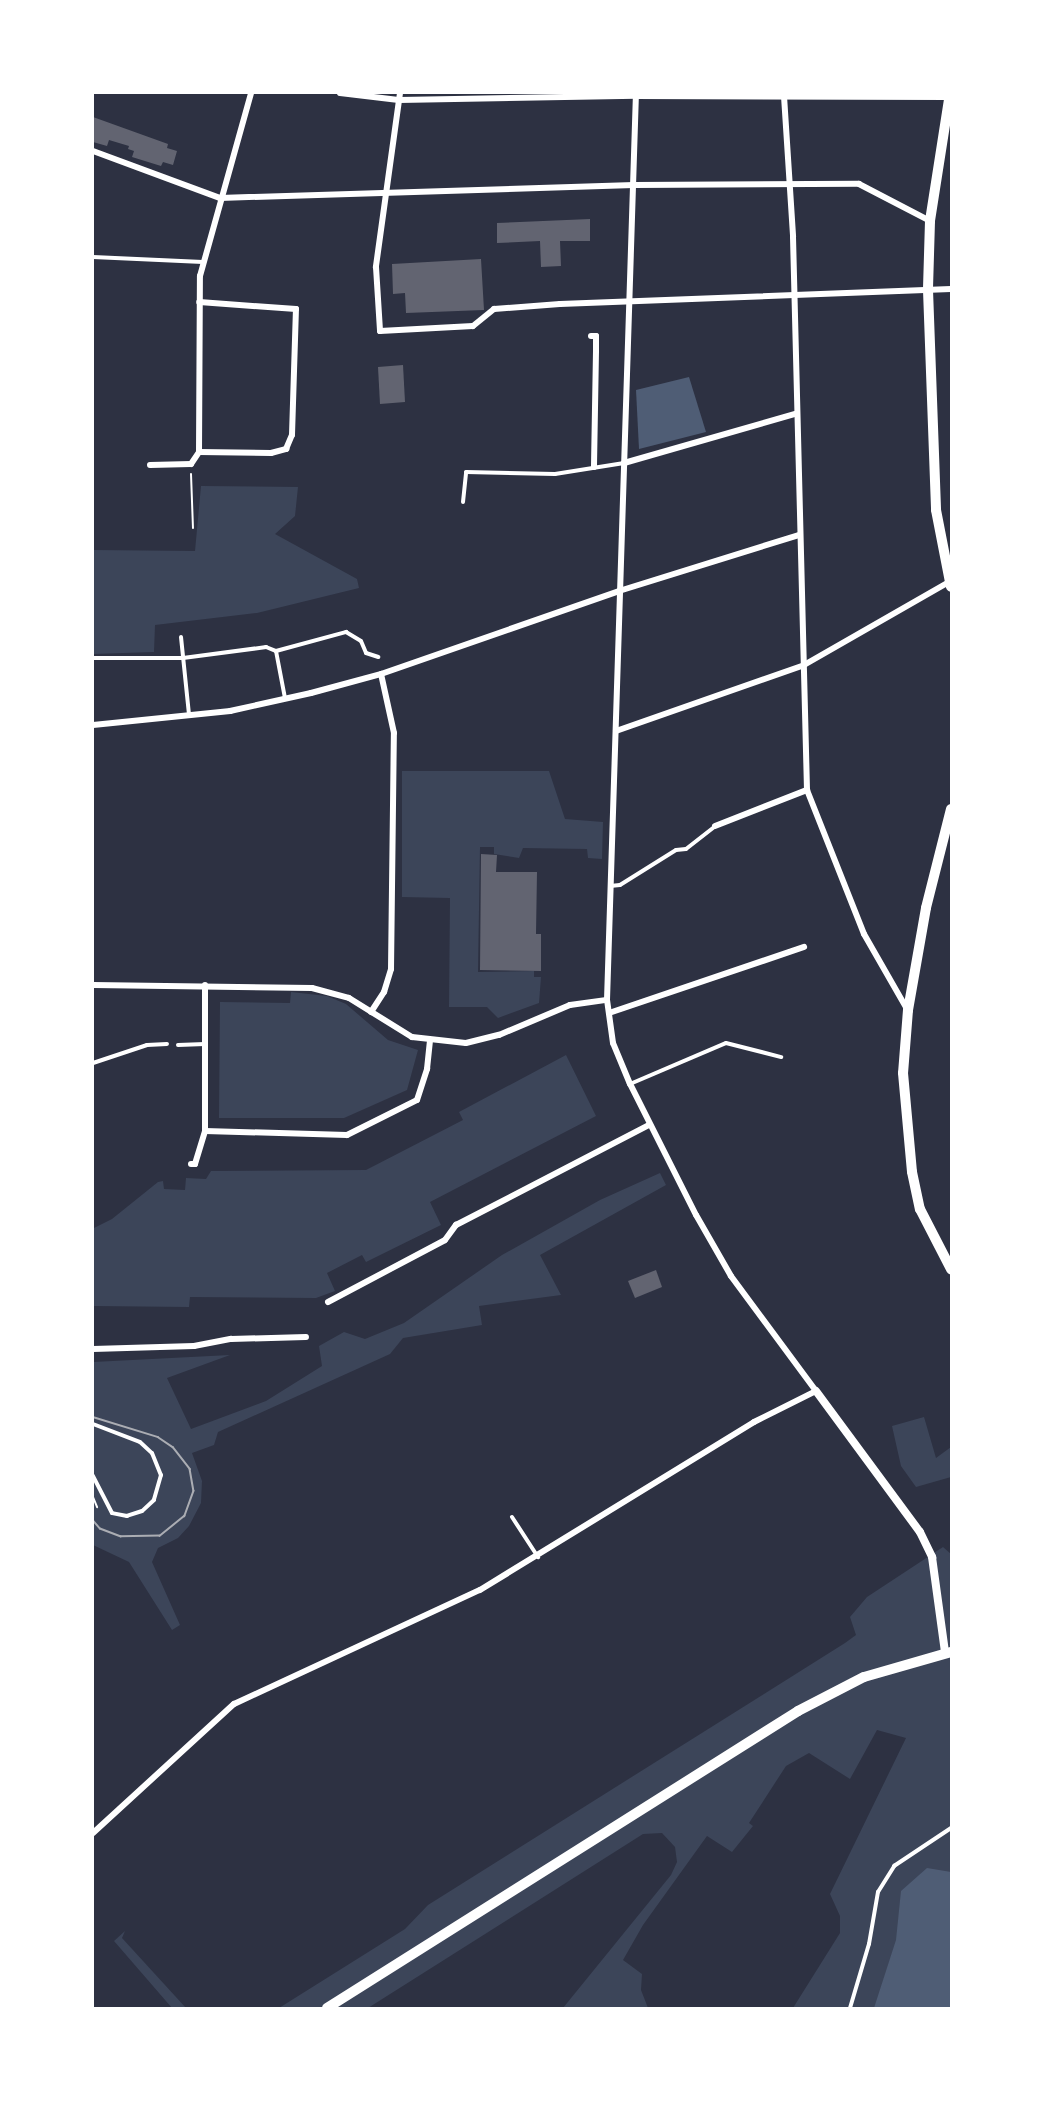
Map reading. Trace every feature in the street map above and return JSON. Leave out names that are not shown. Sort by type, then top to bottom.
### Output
[{"type":"main road","points":[[949,95],[930,221],[928,290],[936,510],[950,584]]},
{"type":"main road","points":[[951,809],[926,908],[908,1010],[903,1073],[912,1172],[920,1209],[951,1269]]},
{"type":"main road","points":[[327,2008],[623,1820],[816,1701],[864,1677],[948,1652]]},
{"type":"street","points":[[150,465],[191,464],[199,452],[199,302],[203,262],[251,93]]},
{"type":"street","points":[[340,93],[399,96],[949,95]]},
{"type":"street","points":[[636,94],[609,886],[607,1000],[613,1043],[649,1125],[730,1276],[924,1540],[932,1557],[948,1652]]},
{"type":"street","points":[[399,96],[376,267],[380,331],[473,326],[494,309],[629,301],[951,289]]},
{"type":"street","points":[[784,96],[793,295],[807,790],[864,933],[908,1010]]},
{"type":"street","points":[[93,151],[220,198],[634,185],[859,184],[930,221]]},
{"type":"street","points":[[199,302],[296,309],[292,435],[286,449],[271,453],[199,452]]},
{"type":"street","points":[[591,336],[596,336],[594,467]]},
{"type":"street","points":[[624,463],[795,414]]},
{"type":"street","points":[[93,725],[189,714],[285,698],[381,674],[620,591],[799,535]]},
{"type":"street","points":[[616,731],[804,665],[950,584]]},
{"type":"street","points":[[371,1012],[384,992],[391,969],[394,733],[381,674]]},
{"type":"street","points":[[715,826],[807,790]]},
{"type":"street","points":[[609,1013],[804,947]]},
{"type":"street","points":[[93,985],[312,988],[349,998],[397,1031],[430,1042],[485,1040],[557,1009],[607,1000]]},
{"type":"street","points":[[191,1164],[195,1164],[205,1131],[205,985]]},
{"type":"street","points":[[205,1131],[347,1135],[417,1100],[427,1069],[430,1042]]},
{"type":"street","points":[[328,1302],[445,1240],[456,1225],[649,1125]]},
{"type":"street","points":[[93,1349],[194,1346],[231,1339],[306,1337]]},
{"type":"street","points":[[93,1833],[234,1704],[470,1595],[539,1557],[745,1428],[816,1391]]},
{"type":"lane","points":[[93,257],[203,262]]},
{"type":"lane","points":[[462,502],[466,472],[555,474],[624,463]]},
{"type":"lane","points":[[93,658],[183,658],[266,647],[276,651],[346,632],[361,641],[366,653],[378,657]]},
{"type":"lane","points":[[181,638],[189,714]]},
{"type":"lane","points":[[276,651],[285,698]]},
{"type":"lane","points":[[609,886],[620,885],[676,850],[686,849],[715,826]]},
{"type":"lane","points":[[630,1084],[726,1043],[781,1056]]},
{"type":"lane","points":[[93,1062],[147,1045],[167,1044]]},
{"type":"lane","points":[[178,1044],[205,1044]]},
{"type":"lane","points":[[93,1424],[141,1442],[152,1453],[161,1475],[154,1500],[142,1511],[128,1516],[112,1513],[93,1476]]},
{"type":"lane","points":[[512,1517],[539,1557]]},
{"type":"lane","points":[[850,2008],[869,1944],[878,1892],[894,1866],[951,1828]]},
{"type":"path","points":[[191,464],[194,528]]},
{"type":"path","points":[[93,1497],[97,1507]]},
{"type":"shaded area","points":[[689,377],[706,432],[639,449],[636,390]]},
{"type":"shaded area","points":[[201,486],[298,487],[295,516],[275,534],[357,579],[359,588],[257,613],[155,625],[154,652],[93,654],[93,550],[195,551]]},
{"type":"shaded area","points":[[402,771],[549,771],[565,819],[603,822],[602,859],[588,858],[587,849],[523,848],[519,858],[494,854],[494,847],[480,847],[478,972],[534,971],[534,977],[541,977],[539,1003],[498,1018],[487,1007],[449,1007],[450,898],[402,897]]},
{"type":"shaded area","points":[[291,992],[327,996],[346,1004],[388,1040],[418,1050],[407,1090],[344,1118],[219,1118],[220,1002],[290,1003]]},
{"type":"shaded area","points":[[566,1055],[596,1116],[430,1202],[441,1225],[366,1262],[362,1255],[327,1273],[335,1291],[316,1298],[190,1297],[189,1307],[94,1306],[94,1228],[112,1219],[158,1182],[163,1181],[164,1189],[185,1190],[186,1178],[206,1179],[211,1171],[366,1170],[463,1120],[459,1112]]},
{"type":"shaded area","points":[[660,1173],[666,1185],[540,1255],[561,1295],[479,1306],[482,1325],[403,1338],[390,1354],[218,1432],[214,1445],[192,1453],[202,1481],[201,1503],[189,1526],[178,1538],[158,1548],[152,1562],[180,1625],[172,1630],[129,1562],[93,1545],[93,1362],[230,1355],[167,1378],[191,1429],[266,1401],[322,1366],[319,1346],[344,1332],[365,1339],[404,1323],[502,1255],[600,1200]]},
{"type":"shaded area","points":[[924,1417],[936,1458],[951,1447],[951,1477],[916,1487],[901,1466],[892,1426]]},
{"type":"shaded area","points":[[943,1547],[951,1554],[951,2008],[793,2008],[840,1933],[840,1916],[830,1894],[906,1738],[877,1730],[850,1779],[809,1753],[786,1766],[749,1823],[753,1826],[732,1852],[707,1836],[643,1925],[623,1960],[642,1974],[641,1990],[648,2008],[563,2008],[671,1875],[677,1862],[675,1847],[662,1833],[643,1834],[368,2008],[279,2008],[405,1929],[428,1905],[845,1643],[856,1635],[850,1617],[867,1597]]},
{"type":"shaded area","points":[[927,1868],[951,1872],[951,2008],[874,2008],[896,1940],[901,1891]]},
{"type":"shaded area","points":[[125,1931],[122,1938],[186,2008],[172,2008],[114,1941]]},
{"type":"building","points":[[93,117],[168,144],[167,148],[177,151],[173,165],[163,162],[161,166],[132,157],[134,151],[128,149],[129,146],[109,140],[107,146],[93,142]]},
{"type":"building","points":[[590,219],[590,241],[560,241],[561,266],[541,267],[540,241],[497,243],[497,223]]},
{"type":"building","points":[[481,259],[484,310],[406,313],[405,293],[393,294],[392,264]]},
{"type":"building","points":[[403,365],[405,402],[380,404],[378,367]]},
{"type":"building","points":[[481,854],[497,855],[496,872],[537,872],[536,934],[541,934],[541,971],[480,970]]},
{"type":"building","points":[[656,1270],[662,1287],[635,1298],[628,1281]]},
{"type":"tram line","points":[[93,1417],[158,1437],[173,1447],[190,1469],[194,1491],[185,1516],[160,1536],[121,1537],[100,1529],[93,1521]]}]
